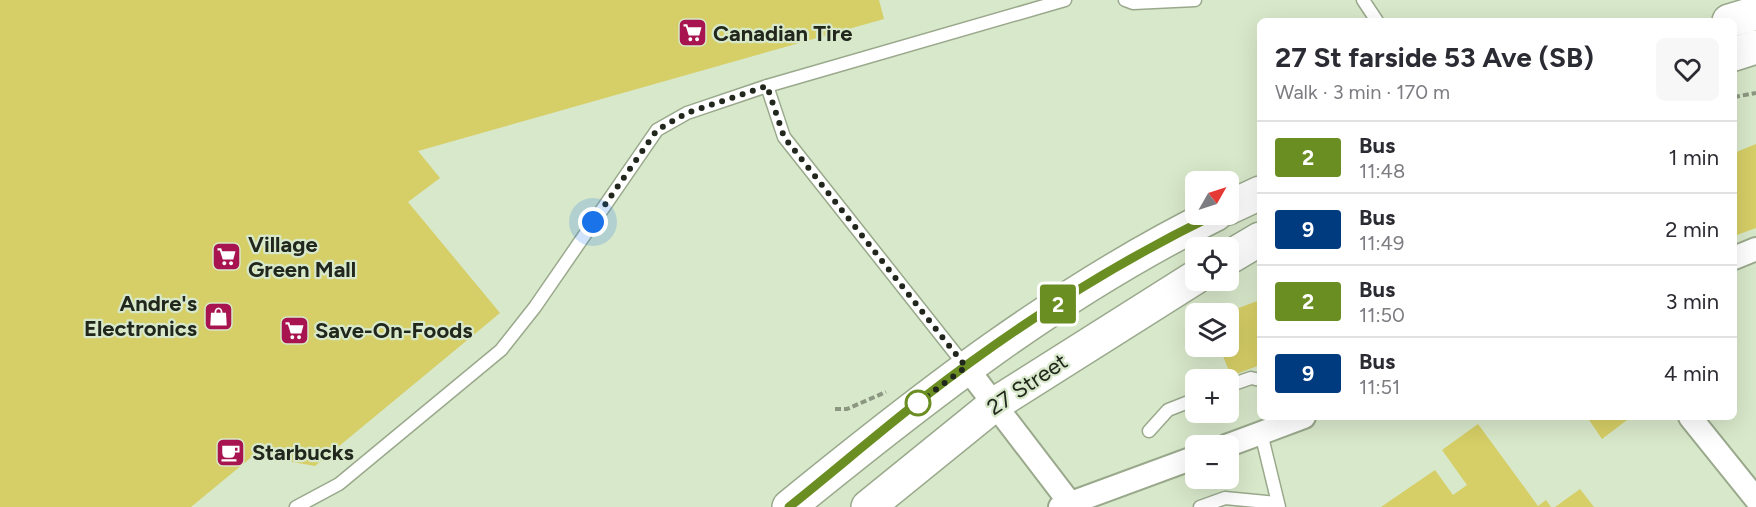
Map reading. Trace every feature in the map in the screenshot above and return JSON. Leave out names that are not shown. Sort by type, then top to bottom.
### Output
[{"type":"main road","points":[[1737,19],[1756,13]]},
{"type":"main road","points":[[1737,53],[1756,47]]},
{"type":"main road","points":[[1239,203],[1257,194]]},
{"type":"main road","points":[[789,507],[966,367],[1068,297],[1196,225]]},
{"type":"main road","points":[[1239,251],[1257,241]]},
{"type":"main road","name":"27 Street","points":[[868,507],[995,404],[1185,284]]},
{"type":"street","points":[[1737,257],[1756,249]]},
{"type":"street","points":[[966,367],[1068,506],[1185,461]]},
{"type":"street","points":[[1239,441],[1293,420]]},
{"type":"street","points":[[1692,420],[1756,499]]},
{"type":"lane","points":[[1017,16],[1033,0]]},
{"type":"lane","points":[[296,507],[339,484],[501,350],[535,307],[657,130],[687,113],[767,86],[1017,16],[1065,0]]},
{"type":"lane","points":[[1125,0],[1133,3],[1195,0]]},
{"type":"lane","points":[[1363,0],[1375,18]]},
{"type":"lane","points":[[767,86],[784,137],[966,367]]},
{"type":"lane","points":[[1239,382],[1251,378],[1257,379]]},
{"type":"lane","points":[[1149,431],[1168,410],[1185,403]]},
{"type":"lane","points":[[1200,507],[1225,498],[1278,505],[1261,433]]},
{"type":"path","points":[[1737,96],[1756,93]]},
{"type":"path","points":[[835,409],[847,409],[890,391]]},
{"type":"building","name":"Village Green Mall","points":[[0,0],[879,0],[884,19],[418,151],[440,178],[408,202],[500,313],[315,466],[254,455],[191,507],[0,507]]},
{"type":"building","points":[[1756,144],[1756,228],[1737,235],[1737,152]]},
{"type":"building","points":[[1257,301],[1257,366],[1239,373],[1239,369],[1228,369],[1223,357],[1239,357],[1239,308]]},
{"type":"building","points":[[1589,420],[1627,420],[1602,439]]},
{"type":"building","points":[[1478,424],[1538,506],[1546,500],[1551,507],[1381,507],[1435,470],[1453,495],[1467,485],[1442,450]]},
{"type":"building","points":[[1580,489],[1594,507],[1555,507]]},
{"type":"bus line","name":"2","points":[[789,507],[924,398],[1009,336],[1068,297],[1195,225]]},
{"type":"place","name":"Canadian Tire","points":[[692,33]]},
{"type":"place","name":"Village Green Mall","points":[[227,257]]},
{"type":"place","name":"Andre's Electronics","points":[[218,316]]},
{"type":"place","name":"Save-On-Foods","points":[[294,330]]},
{"type":"place","name":"Starbucks","points":[[231,452]]},
{"type":"route","points":[[593,222],[657,130],[687,113],[767,86],[784,137],[966,367],[918,403]]}]
